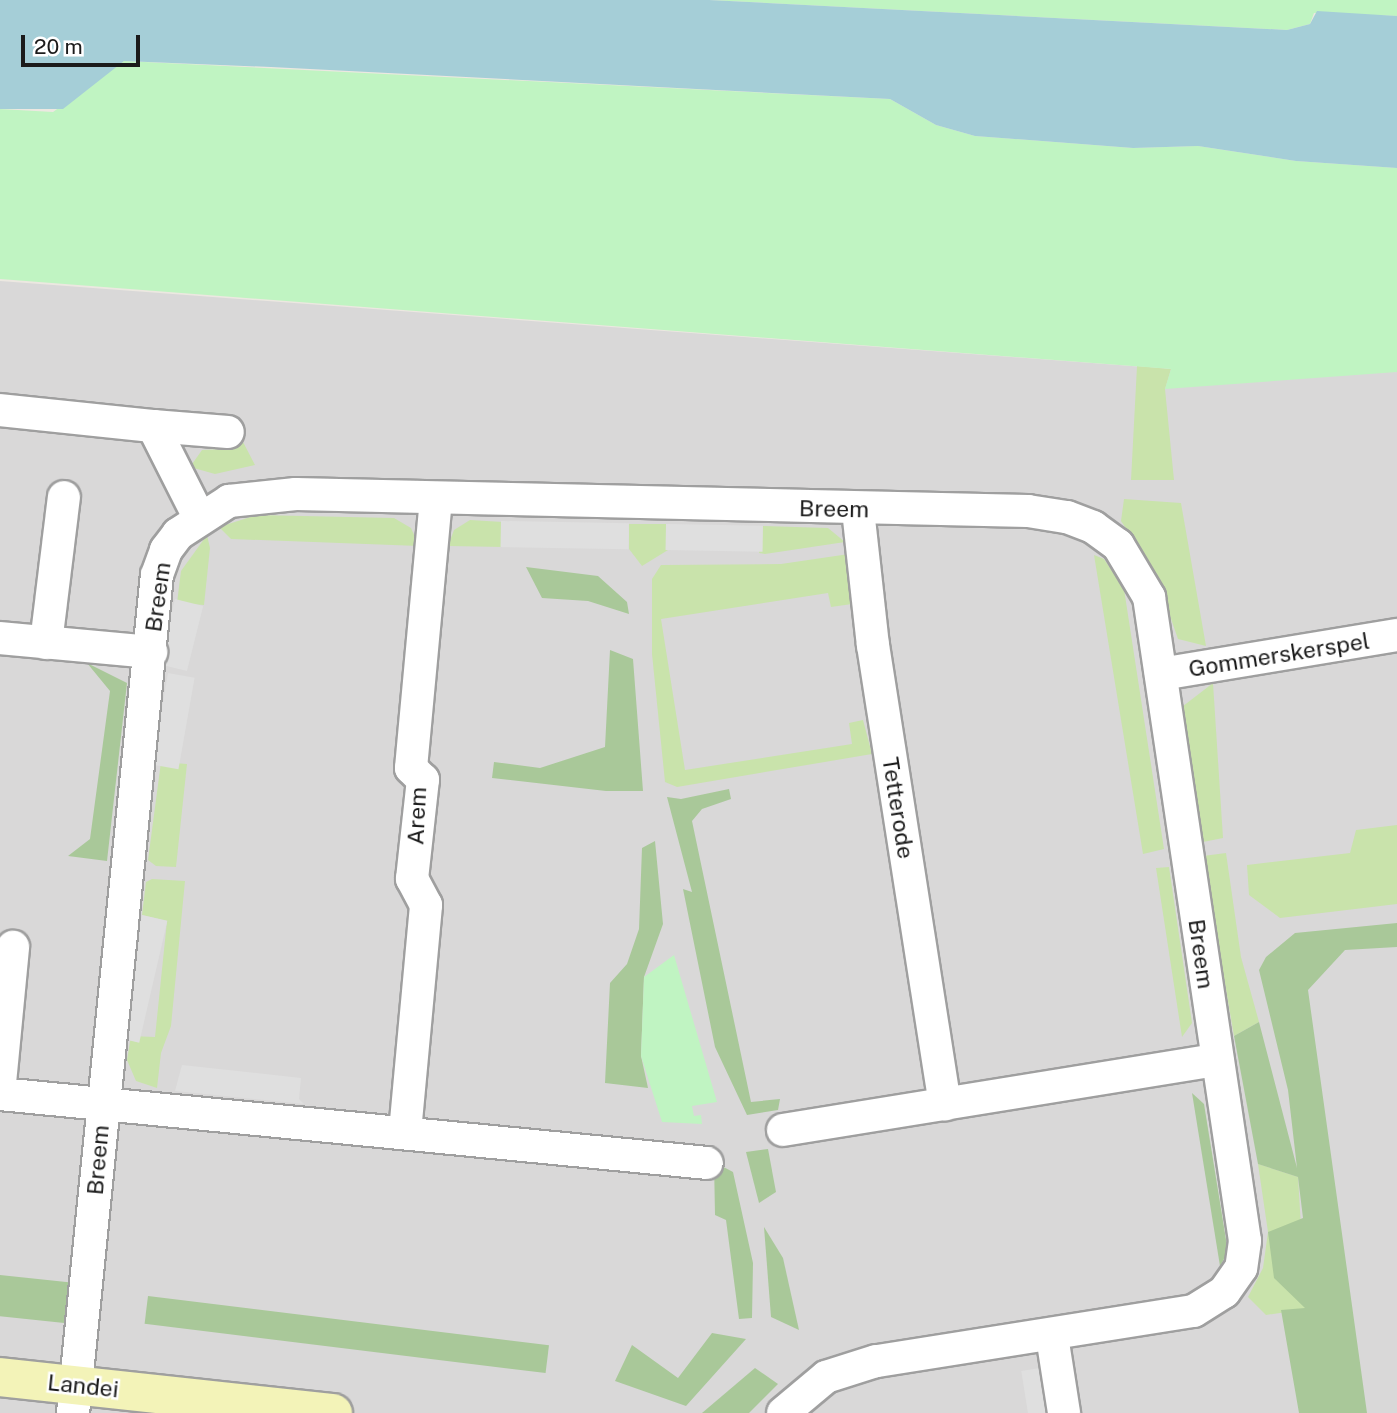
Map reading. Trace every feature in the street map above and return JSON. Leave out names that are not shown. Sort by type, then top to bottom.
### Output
[{"type":"street","points":[[0,410],[228,432]]},
{"type":"street","points":[[153,426],[199,517]]},
{"type":"street","name":"Breem","points":[[74,1399],[161,562],[178,534],[199,517],[229,501],[250,496],[339,494],[859,510],[1039,512],[1093,527],[1118,545],[1141,578],[1161,674],[1245,1241],[1235,1280],[1219,1297],[1193,1311],[1052,1336],[911,1354],[844,1369],[811,1386],[783,1413]]},
{"type":"street","points":[[46,643],[64,497]]},
{"type":"street","name":"Arem","points":[[405,1132],[426,905],[412,879],[423,780],[411,768],[436,499]]},
{"type":"street","name":"Tetterode","points":[[859,510],[873,645],[945,1104]]},
{"type":"street","name":"Gommerskerspel","points":[[1161,674],[1397,635]]},
{"type":"street","points":[[0,638],[151,652]]},
{"type":"street","points":[[0,1083],[13,947]]},
{"type":"street","points":[[783,1130],[1217,1060]]},
{"type":"street","points":[[0,1094],[708,1163]]},
{"type":"street","points":[[1052,1336],[1065,1413]]},
{"type":"street","name":"Landei","points":[[0,1377],[74,1399],[333,1413]]},
{"type":"shaded area","points":[[0,281],[1171,369],[1397,372],[1397,1413],[0,1413]]},
{"type":"shaded area","points":[[501,521],[629,523],[629,549],[501,547]]},
{"type":"shaded area","points":[[666,524],[763,526],[763,552],[666,550]]},
{"type":"shaded area","points":[[175,599],[203,606],[187,671],[159,664]]},
{"type":"shaded area","points":[[168,673],[195,678],[178,769],[152,765]]},
{"type":"shaded area","points":[[142,915],[167,921],[139,1043],[114,1037]]},
{"type":"shaded area","points":[[182,1065],[301,1078],[299,1099],[304,1104],[175,1091]]},
{"type":"shaded area","points":[[1046,1367],[1053,1413],[1028,1413],[1021,1371]]},
{"type":"green space","points":[[709,0],[1397,0],[1397,16],[1314,13],[1310,24],[1287,30]]},
{"type":"green space","points":[[124,61],[890,99],[936,125],[975,136],[1133,148],[1198,146],[1296,161],[1397,168],[1397,372],[1165,389],[1171,369],[0,279],[0,109],[53,112]]},
{"type":"green space","points":[[1137,366],[1171,369],[1165,389],[1174,480],[1131,480]]},
{"type":"green space","points":[[227,439],[242,440],[255,465],[215,474],[190,467],[202,450],[225,449]]},
{"type":"green space","points":[[1124,499],[1181,503],[1206,646],[1178,639],[1154,570],[1121,521]]},
{"type":"green space","points":[[257,515],[394,518],[411,528],[419,546],[231,539],[219,527]]},
{"type":"green space","points":[[470,520],[503,522],[505,547],[448,546],[454,530]]},
{"type":"green space","points":[[629,524],[666,524],[668,550],[642,566],[629,549]]},
{"type":"green space","points":[[763,526],[828,528],[845,542],[759,553]]},
{"type":"green space","points":[[207,535],[210,548],[204,605],[177,603],[181,571]]},
{"type":"green space","points":[[849,554],[852,604],[831,607],[828,593],[661,619],[685,770],[852,744],[849,723],[863,720],[872,754],[677,787],[665,782],[652,654],[652,579],[661,565],[781,564]]},
{"type":"green space","points":[[1094,555],[1104,559],[1124,589],[1164,849],[1143,854]]},
{"type":"green space","points":[[526,567],[598,576],[627,602],[629,614],[588,601],[542,598]]},
{"type":"green space","points":[[610,650],[633,659],[643,791],[606,791],[492,778],[494,762],[540,768],[605,747]]},
{"type":"green space","points":[[87,663],[127,683],[107,861],[68,856],[90,839],[110,691]]},
{"type":"green space","points":[[1213,683],[1223,838],[1203,842],[1178,710]]},
{"type":"green space","points":[[161,762],[187,764],[176,867],[156,866],[148,860]]},
{"type":"green space","points":[[729,789],[731,799],[702,809],[692,821],[751,1102],[780,1099],[778,1110],[747,1115],[715,1047],[683,889],[692,892],[667,797],[681,799]]},
{"type":"green space","points":[[1397,825],[1397,904],[1280,918],[1249,895],[1247,865],[1350,853],[1356,830]]},
{"type":"green space","points":[[655,841],[663,924],[644,977],[641,1056],[648,1088],[605,1083],[610,983],[627,964],[639,929],[642,848]]},
{"type":"green space","points":[[1226,853],[1241,957],[1259,1022],[1234,1036],[1203,856]]},
{"type":"green space","points":[[1169,867],[1192,1023],[1182,1037],[1156,868]]},
{"type":"green space","points":[[152,879],[185,881],[171,1026],[161,1053],[157,1088],[136,1081],[127,1060],[131,1036],[155,1037],[167,921],[142,915],[146,882]]},
{"type":"green space","points":[[1397,923],[1397,947],[1345,950],[1308,990],[1367,1413],[1299,1413],[1281,1310],[1305,1308],[1274,1278],[1268,1232],[1303,1218],[1298,1177],[1258,1164],[1234,1036],[1259,1022],[1297,1168],[1288,1090],[1259,970],[1266,957],[1295,933]]},
{"type":"green space","points":[[674,955],[717,1102],[692,1106],[694,1116],[701,1115],[702,1124],[662,1122],[641,1056],[644,977]]},
{"type":"green space","points":[[1192,1093],[1204,1104],[1228,1252],[1220,1266]]},
{"type":"green space","points":[[768,1149],[776,1192],[759,1203],[746,1152]]},
{"type":"green space","points":[[714,1162],[733,1172],[753,1263],[752,1318],[739,1319],[726,1220],[715,1215]]},
{"type":"green space","points":[[1258,1164],[1298,1177],[1306,1309],[1266,1315],[1248,1297],[1263,1268],[1268,1232]]},
{"type":"green space","points":[[764,1227],[783,1258],[799,1330],[771,1317]]},
{"type":"green space","points":[[0,1275],[69,1282],[64,1323],[0,1316]]},
{"type":"green space","points":[[148,1296],[549,1345],[546,1373],[145,1324]]},
{"type":"green space","points":[[712,1333],[746,1339],[686,1406],[615,1381],[632,1345],[678,1378]]},
{"type":"green space","points":[[755,1368],[778,1384],[749,1413],[702,1413]]},
{"type":"water","points":[[0,0],[709,0],[1287,30],[1310,24],[1317,11],[1397,16],[1397,168],[1296,161],[1198,146],[1133,148],[975,136],[936,125],[890,99],[271,67],[124,61],[63,109],[0,109]]}]
